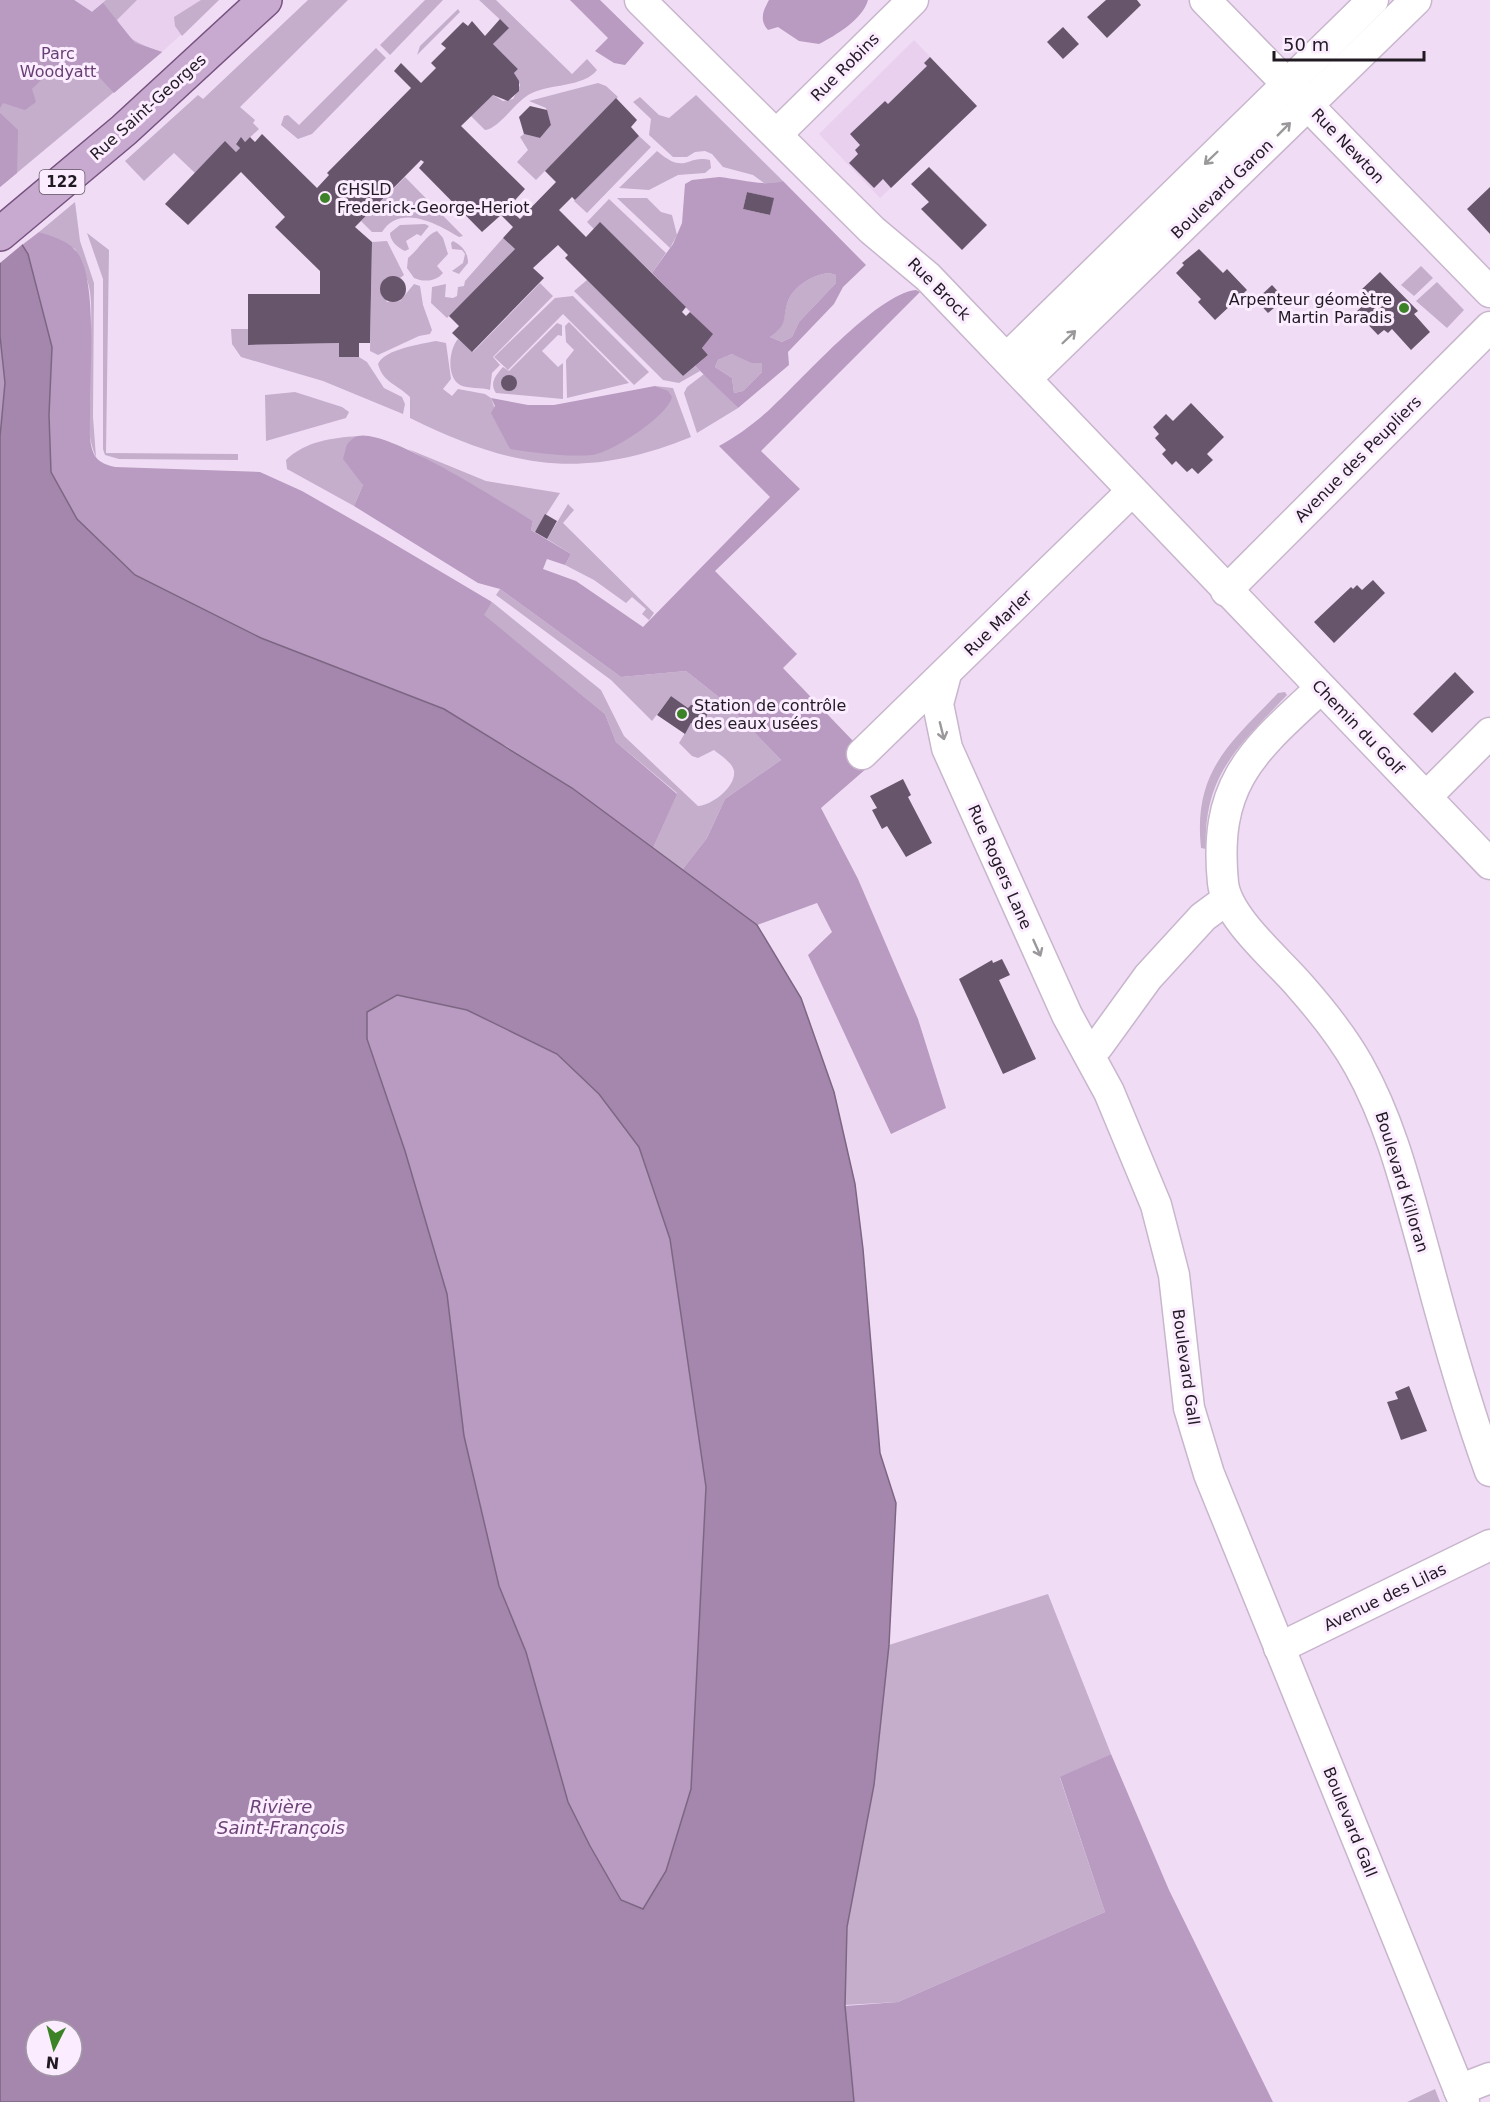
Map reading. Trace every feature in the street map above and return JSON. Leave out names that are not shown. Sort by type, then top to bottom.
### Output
[{"type":"main road","name":"Rue Saint-Georges","points":[[0,234],[124,130],[265,0]]},
{"type":"street","name":"Rue Brock","points":[[640,0],[872,230],[928,277],[1017,368],[1226,591]]},
{"type":"street","name":"Rue Robins","points":[[777,134],[913,0]]},
{"type":"street","name":"Rue Newton","points":[[1205,0],[1490,292]]},
{"type":"street","name":"Boulevard Garon","points":[[1017,368],[1287,85],[1373,0]]},
{"type":"street","name":"Boulevard Garon","points":[[1017,368],[1308,105],[1416,0]]},
{"type":"street","name":"Avenue des Peupliers","points":[[1226,591],[1490,327]]},
{"type":"street","name":"Rue Marler","points":[[862,754],[1132,491]]},
{"type":"street","name":"Chemin du Golf","points":[[1226,591],[1490,864]]},
{"type":"street","name":"Rue Rogers Lane","points":[[946,674],[938,704],[947,747],[1067,1015],[1089,1053]]},
{"type":"street","points":[[1089,1053],[1098,1046],[1148,977],[1203,917],[1226,900],[1222,848],[1223,826],[1231,790],[1251,756],[1321,688]]},
{"type":"street","points":[[1426,797],[1490,733]]},
{"type":"street","name":"Boulevard Killoran","points":[[1226,900],[1239,919],[1326,1016],[1370,1086],[1403,1172],[1441,1317],[1490,1471]]},
{"type":"street","name":"Boulevard Gall","points":[[1089,1053],[1109,1092],[1162,1225],[1174,1275],[1192,1422],[1209,1474],[1462,2096]]},
{"type":"street","name":"Avenue des Lilas","points":[[1279,1648],[1490,1545]]},
{"type":"street","points":[[1462,2096],[1490,2078]]},
{"type":"shaded area","points":[[74,0],[219,0],[162,52],[135,43],[102,4],[92,13]]},
{"type":"shaded area","points":[[914,40],[977,106],[880,198],[819,134]]},
{"type":"green space","name":"Parc Woodyatt","points":[[0,0],[74,0],[92,12],[106,0],[137,0],[117,20],[120,27],[136,41],[162,52],[0,187]]},
{"type":"green space","name":"Parc Woodyatt","points":[[0,0],[74,0],[92,12],[103,3],[135,43],[162,52],[114,93],[87,64],[48,73],[32,89],[36,102],[25,110],[3,103],[0,108]]},
{"type":"green space","points":[[201,0],[219,0],[182,36],[175,26],[174,17]]},
{"type":"green space","points":[[308,0],[348,0],[240,107],[255,120],[253,123],[259,129],[245,142],[241,138],[236,143],[240,148],[236,152],[225,142],[195,173],[174,153],[144,181],[125,161],[198,95],[203,99]]},
{"type":"green space","points":[[425,0],[443,0],[390,55],[380,45]]},
{"type":"green space","points":[[479,0],[496,0],[572,74],[587,59],[597,70],[584,80],[532,93],[496,125],[485,130],[471,116],[493,95],[503,101],[513,99],[520,85],[514,73],[518,69],[493,44],[508,27]]},
{"type":"green space","points":[[570,0],[600,0],[644,43],[625,65],[614,63],[595,51],[608,38]]},
{"type":"green space","points":[[769,0],[868,0],[855,20],[819,44],[799,41],[778,27],[768,30],[763,15]]},
{"type":"green space","points":[[458,9],[460,12],[417,55],[420,46]]},
{"type":"green space","points":[[376,48],[386,58],[312,134],[298,139],[281,125],[284,116],[288,115],[299,125]]},
{"type":"green space","points":[[598,83],[606,86],[618,97],[536,180],[517,162],[528,150],[520,137],[524,134],[540,138],[551,125],[546,108],[529,101]]},
{"type":"green space","points":[[696,95],[783,181],[772,185],[764,183],[753,175],[723,167],[712,154],[705,151],[695,152],[687,157],[673,157],[649,135],[651,119],[633,102],[640,97],[659,115],[669,118]]},
{"type":"green space","points":[[0,113],[18,130],[17,173],[0,187]]},
{"type":"green space","points":[[639,136],[651,147],[587,213],[574,201]]},
{"type":"green space","points":[[657,151],[674,162],[710,160],[711,168],[705,173],[678,175],[649,190],[619,188]]},
{"type":"green space","points":[[405,177],[463,236],[459,237],[430,222],[409,217],[390,223],[382,232],[372,232],[361,221]]},
{"type":"green space","points":[[719,177],[761,183],[783,181],[866,265],[843,287],[834,304],[788,352],[789,365],[738,408],[695,366],[708,355],[702,348],[712,334],[652,273],[673,244],[682,223],[685,184],[692,180]],"holes":[[[747,192],[773,198],[770,215],[743,209]],[[823,274],[836,275],[836,283],[799,322],[792,337],[782,342],[770,337],[780,328],[788,301],[795,290],[811,278]],[[732,354],[752,363],[762,363],[762,372],[743,391],[734,393],[732,378],[715,367],[718,360]]]},
{"type":"green space","points":[[617,198],[647,198],[661,212],[672,215],[677,235],[670,248]]},
{"type":"green space","points":[[609,199],[666,253],[652,273],[600,223],[594,229],[587,222]]},
{"type":"green space","points":[[75,202],[80,241],[94,283],[93,417],[96,457],[88,422],[91,331],[89,287],[75,249],[39,232]]},
{"type":"green space","points":[[425,224],[429,226],[421,236],[417,234],[406,241],[409,249],[405,251],[391,239],[390,233],[400,225]]},
{"type":"green space","points":[[437,231],[443,238],[448,254],[437,266],[443,273],[429,280],[414,278],[407,268],[408,258],[430,235]]},
{"type":"green space","points":[[39,232],[68,244],[75,250],[82,263],[87,281],[91,326],[90,434],[95,456],[115,467],[260,472],[302,491],[492,602],[484,615],[605,714],[616,742],[677,794],[653,848],[572,788],[506,746],[261,638],[135,575],[77,519],[51,472],[49,415],[52,347],[28,254],[22,245]]},
{"type":"green space","points":[[87,233],[109,250],[106,453],[238,454],[238,460],[119,459],[105,455],[103,449],[103,279]]},
{"type":"green space","points":[[503,238],[515,249],[447,318],[431,303],[432,287],[446,284],[445,297],[457,296],[458,287],[464,286],[465,281]]},
{"type":"green space","points":[[387,241],[404,275],[400,278],[385,278],[380,291],[387,302],[400,301],[414,284],[420,286],[423,305],[432,330],[430,334],[419,336],[378,355],[370,351],[372,242]]},
{"type":"green space","points":[[453,241],[460,245],[468,259],[468,263],[459,274],[452,271],[463,263],[465,254],[462,250],[452,249]]},
{"type":"green space","points":[[1421,266],[1433,278],[1414,296],[1401,285]]},
{"type":"green space","points":[[829,273],[836,275],[836,283],[799,322],[792,337],[782,342],[770,337],[780,329],[788,301],[795,290],[811,278]]},
{"type":"green space","points":[[587,280],[683,376],[695,366],[700,371],[679,383],[663,380],[574,291]]},
{"type":"green space","points":[[1437,282],[1464,310],[1447,328],[1416,301]]},
{"type":"green space","points":[[540,283],[553,296],[493,357],[500,365],[492,373],[490,390],[460,385],[453,376],[450,363],[458,339],[473,352]]},
{"type":"green space","points":[[916,290],[920,292],[761,451],[800,489],[715,571],[797,654],[783,668],[854,742],[848,749],[867,768],[821,808],[858,879],[918,1019],[946,1108],[891,1134],[808,955],[832,932],[817,903],[757,925],[682,870],[707,838],[725,799],[781,760],[725,702],[686,671],[621,677],[500,589],[478,583],[354,506],[363,485],[343,459],[347,444],[352,439],[358,436],[373,437],[393,443],[472,484],[533,521],[531,530],[571,554],[565,565],[547,559],[543,569],[576,581],[643,627],[770,497],[719,446],[732,439],[768,411],[860,322],[900,295]]},
{"type":"green space","points":[[573,296],[649,372],[634,385],[563,314],[508,370],[494,357],[555,298]]},
{"type":"green space","points":[[569,322],[629,383],[567,398],[566,360],[574,350],[566,342],[565,326]]},
{"type":"green space","points":[[557,323],[562,325],[562,336],[558,335],[542,351],[558,367],[563,363],[563,399],[496,393],[493,382],[503,367],[509,371]]},
{"type":"green space","points":[[231,329],[248,329],[248,345],[339,343],[340,357],[359,357],[367,362],[384,388],[402,397],[405,404],[403,414],[323,381],[241,357],[232,344]]},
{"type":"green space","points":[[0,336],[5,383],[1,438],[0,437]]},
{"type":"green space","points":[[436,341],[446,343],[451,379],[443,389],[452,396],[458,389],[485,394],[491,398],[510,449],[668,392],[655,386],[673,388],[691,437],[652,451],[616,460],[581,464],[548,463],[515,458],[481,448],[410,418],[410,397],[387,379],[380,370],[378,364],[388,354]]},
{"type":"green space","points":[[732,354],[762,363],[762,372],[743,391],[734,393],[732,378],[715,367],[718,360]]},
{"type":"green space","points":[[704,374],[738,408],[697,433],[684,393],[687,387]]},
{"type":"green space","points":[[655,386],[668,391],[672,397],[660,414],[625,441],[592,455],[561,455],[510,449],[491,413],[495,406],[491,398],[528,405],[554,405]]},
{"type":"green space","points":[[295,392],[342,407],[349,412],[346,418],[266,441],[265,395]]},
{"type":"green space","points":[[358,436],[347,444],[363,485],[354,506],[287,469],[286,460],[310,445],[329,439]]},
{"type":"green space","points":[[408,449],[486,481],[560,493],[535,532],[531,530],[533,521]]},
{"type":"green space","points":[[568,504],[574,510],[563,523],[654,613],[649,620],[642,614],[646,609],[632,597],[626,603],[594,580],[565,565],[571,554],[547,539]]},
{"type":"green space","points":[[500,589],[621,677],[686,671],[725,702],[781,760],[725,799],[707,838],[682,870],[653,848],[677,793],[616,742],[605,714],[483,615],[492,602],[601,690],[624,736],[698,806],[716,799],[727,789],[734,777],[731,765],[714,750],[698,758],[692,756],[679,743],[691,723],[702,724],[705,719],[705,709],[696,704],[688,708],[671,696],[652,721],[611,680],[496,595]]},
{"type":"green space","points":[[1285,692],[1287,695],[1240,746],[1218,780],[1211,800],[1207,823],[1206,849],[1201,848],[1200,822],[1203,799],[1218,761],[1260,711],[1278,693]]},
{"type":"green space","points":[[397,995],[467,1010],[557,1053],[599,1094],[639,1147],[670,1239],[706,1487],[691,1789],[666,1871],[643,1909],[621,1900],[568,1802],[526,1652],[499,1586],[464,1436],[447,1294],[405,1151],[367,1039],[367,1012]]},
{"type":"green space","points":[[1048,1594],[1111,1754],[1060,1778],[1105,1912],[898,2002],[845,2005],[847,1927],[874,1785],[889,1645]]},
{"type":"green space","points":[[1111,1754],[1169,1890],[1273,2102],[854,2102],[845,2006],[898,2002],[1105,1912],[1060,1777]]},
{"type":"green space","points":[[1435,2089],[1440,2102],[1407,2102]]},
{"type":"water","name":"Rivière Saint-François","points":[[0,210],[28,254],[52,347],[49,415],[51,472],[77,519],[135,575],[261,638],[444,709],[572,788],[757,925],[801,998],[834,1092],[855,1184],[863,1249],[880,1453],[896,1503],[889,1645],[874,1785],[847,1927],[845,2006],[854,2102],[0,2102],[0,437],[5,383],[0,336]],"holes":[[[397,995],[467,1010],[557,1054],[599,1094],[639,1147],[670,1239],[706,1487],[691,1789],[666,1871],[643,1909],[621,1900],[568,1802],[526,1652],[499,1586],[464,1436],[447,1294],[405,1151],[367,1039],[367,1012]]]},
{"type":"pier","points":[[0,207],[24,243],[0,263]]},
{"type":"building","points":[[1106,0],[1137,0],[1141,5],[1107,38],[1087,17]]},
{"type":"building","name":"CHSLD Frederick-George-Heriot","points":[[500,19],[509,28],[493,44],[518,69],[514,73],[519,81],[519,91],[508,101],[493,95],[461,126],[525,189],[508,208],[520,219],[556,182],[545,171],[616,98],[637,120],[631,127],[639,136],[575,200],[572,197],[559,210],[586,237],[600,222],[686,307],[682,312],[686,316],[690,312],[713,334],[702,348],[708,355],[683,376],[565,258],[568,255],[558,245],[533,268],[544,278],[472,352],[452,333],[459,326],[449,316],[515,249],[503,238],[513,227],[501,215],[482,232],[419,168],[424,162],[421,160],[355,227],[372,242],[370,343],[359,343],[359,357],[339,357],[339,343],[248,345],[248,294],[320,294],[320,271],[275,227],[285,217],[241,172],[188,225],[165,204],[225,141],[236,152],[240,148],[236,144],[241,137],[245,142],[250,137],[255,142],[262,134],[317,188],[329,175],[327,173],[411,88],[394,71],[401,63],[421,83],[436,68],[431,63],[446,48],[441,44],[463,22],[468,26],[472,21],[485,36]]},
{"type":"building","points":[[1063,27],[1079,44],[1063,59],[1047,42]]},
{"type":"building","points":[[930,57],[977,106],[891,188],[883,179],[874,188],[849,163],[858,154],[855,150],[860,145],[850,134],[885,101],[888,104],[927,66],[924,63]]},
{"type":"building","points":[[530,106],[547,110],[551,125],[540,138],[524,134],[519,117]]},
{"type":"building","points":[[929,167],[987,225],[962,250],[921,209],[929,202],[911,184]]},
{"type":"building","points":[[1490,187],[1490,234],[1467,209]]},
{"type":"building","points":[[747,192],[774,198],[770,215],[743,209]]},
{"type":"building","points":[[1199,249],[1223,273],[1227,269],[1247,290],[1215,320],[1198,302],[1201,299],[1176,273],[1184,265],[1182,263]]},
{"type":"building","points":[[1380,272],[1418,311],[1414,314],[1430,332],[1411,350],[1392,329],[1388,333],[1384,330],[1378,335],[1356,312],[1370,299],[1361,290]]},
{"type":"building","points":[[393,276],[402,280],[406,289],[402,298],[393,302],[384,298],[380,289],[384,280]]},
{"type":"building","points":[[1272,285],[1285,299],[1268,313],[1256,300]]},
{"type":"building","points":[[509,375],[517,383],[509,391],[501,383]]},
{"type":"building","points":[[1191,403],[1224,437],[1207,454],[1213,460],[1198,474],[1192,468],[1187,472],[1176,461],[1172,465],[1162,454],[1166,450],[1155,438],[1159,434],[1153,427],[1166,414],[1173,421]]},
{"type":"building","points":[[545,514],[557,521],[547,539],[535,532]]},
{"type":"building","points":[[1373,580],[1385,593],[1334,643],[1314,622],[1351,587],[1353,589],[1357,585],[1362,590]]},
{"type":"building","points":[[1455,672],[1474,692],[1432,733],[1413,714]]},
{"type":"building","name":"Station de contrôle des eaux usées","points":[[671,696],[688,708],[691,705],[701,705],[707,714],[706,719],[702,724],[691,723],[685,734],[657,715]]},
{"type":"building","points":[[903,779],[911,795],[908,797],[932,843],[906,857],[887,826],[882,829],[872,810],[877,808],[870,796]]},
{"type":"building","points":[[1002,959],[1010,975],[999,980],[1036,1059],[1003,1074],[959,979],[992,960],[993,963]]},
{"type":"building","points":[[1409,1386],[1427,1431],[1401,1440],[1387,1402],[1398,1399],[1395,1392]]},
{"type":"place","name":"CHSLD Frederick-George-Heriot","points":[[325,198]]},
{"type":"place","name":"Arpenteur géomètre Martin Paradis","points":[[1404,308]]},
{"type":"place","name":"Station de contrôle des eaux usées","points":[[682,714]]}]
